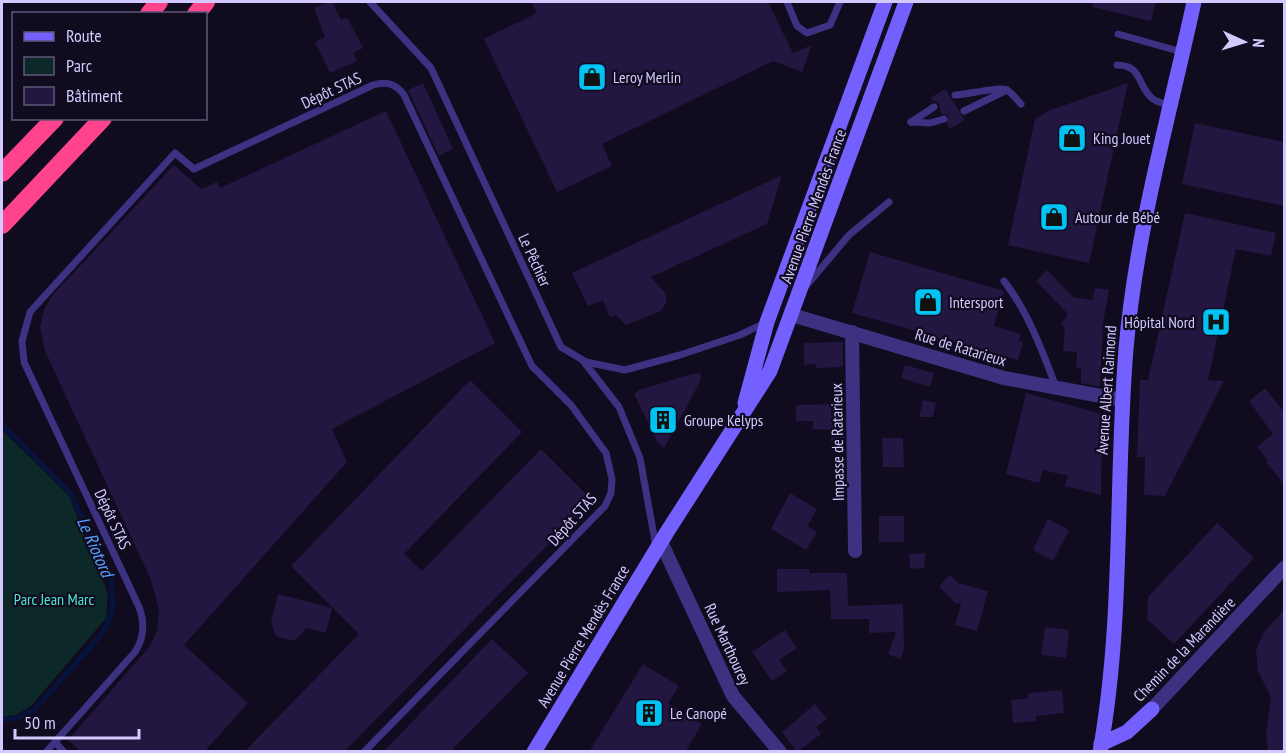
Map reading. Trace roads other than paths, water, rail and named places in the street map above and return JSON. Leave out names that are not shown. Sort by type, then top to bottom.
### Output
[{"type":"highway","points":[[2,173],[53,120]]},
{"type":"highway","points":[[2,225],[101,120]]},
{"type":"main road","points":[[858,76],[877,2]]},
{"type":"main road","name":"Avenue Pierre Mendès France","points":[[741,417],[767,322],[885,2]]},
{"type":"main road","name":"Avenue Pierre Mendès France","points":[[534,752],[659,545],[770,371],[906,2]]},
{"type":"main road","name":"Avenue Albert Raimond","points":[[1100,748],[1114,637],[1122,400],[1133,277],[1194,2]]},
{"type":"main road","name":"Chemin de la Marandière","points":[[1100,748],[1127,732],[1152,709]]},
{"type":"street","name":"Rue de Ratarieux","points":[[792,315],[1004,378],[1122,400]]},
{"type":"street","name":"Impasse de Ratarieux","points":[[852,332],[855,551]]},
{"type":"street","name":"Rue Marthourey","points":[[659,545],[733,696],[780,752]]},
{"type":"street","name":"Chemin de la Marandière","points":[[1152,709],[1284,568]]},
{"type":"lane","name":"Le Pêchier","points":[[370,2],[431,68],[561,347],[583,360],[625,370],[700,349],[740,335],[767,322]]},
{"type":"lane","points":[[787,2],[797,26],[807,33],[830,25],[840,2]]},
{"type":"lane","points":[[1118,34],[1182,52]]},
{"type":"lane","points":[[1117,65],[1126,65],[1136,72],[1152,98],[1170,106]]},
{"type":"lane","name":"Dépôt STAS","points":[[46,752],[135,652],[140,644],[144,624],[140,607],[24,362],[21,341],[30,312],[175,153],[194,169],[374,85],[387,83],[399,89],[404,95],[532,366],[571,405],[606,453],[612,478],[611,493],[605,506],[364,752]]},
{"type":"lane","points":[[955,95],[982,93],[996,88],[1007,90],[1020,104]]},
{"type":"lane","points":[[964,111],[1007,90]]},
{"type":"lane","points":[[934,107],[910,122],[930,123],[944,119]]},
{"type":"lane","points":[[801,292],[849,235],[889,202]]},
{"type":"lane","points":[[1004,280],[1017,298],[1056,387]]},
{"type":"lane","points":[[583,360],[619,407],[640,458],[659,545]]},
{"type":"lane","points":[[55,742],[64,752]]},
{"type":"waterway","name":"Le Riotord","points":[[2,425],[70,493],[111,577],[113,609],[103,633],[34,710],[17,718],[2,720]]},
{"type":"place","name":"Leroy Merlin","points":[[592,77]]},
{"type":"place","name":"King Jouet","points":[[1072,138]]},
{"type":"place","name":"Autour de Bébé","points":[[1054,217]]},
{"type":"place","name":"Intersport","points":[[928,302]]},
{"type":"place","name":"Hôpital Nord","points":[[1216,322]]},
{"type":"place","name":"Groupe Kelyps","points":[[663,420]]},
{"type":"place","name":"Le Canopé","points":[[649,713]]},
{"type":"park label","name":"Parc Jean Marc","points":[[54,599]]}]
